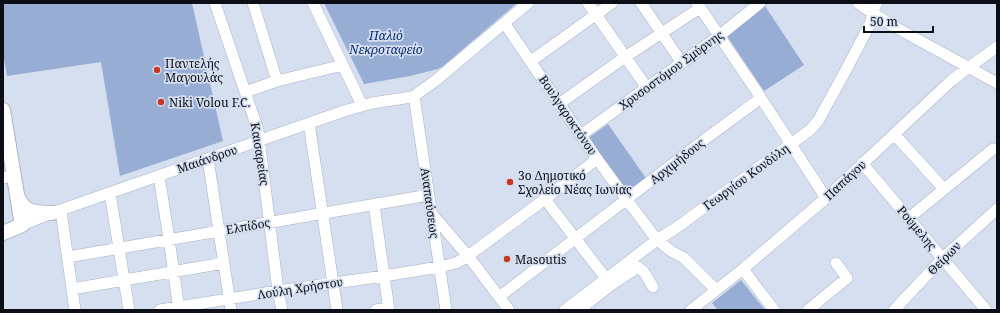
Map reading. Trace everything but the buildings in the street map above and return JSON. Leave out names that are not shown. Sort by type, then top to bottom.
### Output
[{"type":"main road","points":[[4,115],[8,176],[20,202],[27,209],[34,212],[57,212]]},
{"type":"main road","points":[[16,192],[22,225]]},
{"type":"main road","name":"Μαιάνδρου","points":[[3,234],[22,225]]},
{"type":"street","name":"Καισαρείας","points":[[215,3],[257,124],[278,291],[282,310]]},
{"type":"street","points":[[253,3],[277,81]]},
{"type":"street","points":[[313,3],[362,105]]},
{"type":"street","points":[[414,96],[435,81],[505,24],[528,3]]},
{"type":"street","points":[[588,3],[647,88]]},
{"type":"street","points":[[531,61],[612,3]]},
{"type":"street","points":[[641,3],[682,63]]},
{"type":"street","name":"Χρυσοστόμου Σμύρνης","points":[[581,135],[719,36],[760,3]]},
{"type":"street","points":[[858,3],[874,14],[997,83]]},
{"type":"street","name":"Γεωργίου Κονδύλη","points":[[579,310],[657,240],[676,228],[810,130],[818,121],[846,70],[870,24],[878,3]]},
{"type":"street","points":[[559,104],[699,5],[826,198]]},
{"type":"street","name":"Βουλγαροκτόνου","points":[[505,24],[597,159],[657,240],[671,251],[684,258],[716,290]]},
{"type":"street","name":"Παπάγου","points":[[691,310],[743,269],[826,198],[952,80],[997,47]]},
{"type":"street","points":[[246,92],[277,81],[343,64]]},
{"type":"street","name":"Μαιάνδρου","points":[[22,225],[362,105],[414,96]]},
{"type":"street","name":"Αναπαύσεως","points":[[414,96],[446,310]]},
{"type":"street","name":"Αρχιμήδους","points":[[498,297],[761,98]]},
{"type":"street","points":[[309,123],[336,310]]},
{"type":"street","points":[[894,134],[944,189]]},
{"type":"street","points":[[909,218],[993,149]]},
{"type":"street","points":[[208,159],[230,304]]},
{"type":"street","points":[[439,267],[456,263],[468,256],[597,159]]},
{"type":"street","name":"Ρούμελης","points":[[862,163],[986,310]]},
{"type":"street","points":[[159,176],[179,309]]},
{"type":"street","points":[[110,193],[129,310]]},
{"type":"street","name":"Ελπίδος","points":[[68,257],[428,195]]},
{"type":"street","points":[[545,199],[609,282]]},
{"type":"street","points":[[374,205],[389,309],[376,310]]},
{"type":"street","name":"Θείρων","points":[[894,310],[943,258],[997,209]]},
{"type":"street","points":[[57,212],[68,257],[76,310]]},
{"type":"street","points":[[431,213],[468,256],[508,310]]},
{"type":"street","points":[[72,289],[224,263]]},
{"type":"street","points":[[808,310],[847,278],[836,263]]},
{"type":"street","name":"Λούλη Χρήστου","points":[[160,310],[230,304],[278,291],[439,267]]},
{"type":"street","name":"Γεωργίου Κονδύλη","points":[[565,310],[609,282],[638,267],[644,272],[653,287]]},
{"type":"street","points":[[743,269],[774,310]]},
{"type":"green space","name":"Παντελής Μαγουλάς","points":[[3,3],[192,3],[223,141],[120,176],[101,62],[7,76],[3,53]]},
{"type":"green space","name":"Παλιό Νεκροταφείο","points":[[324,3],[517,3],[442,67],[410,76],[364,84]]},
{"type":"green space","points":[[765,6],[804,65],[764,91],[727,36]]},
{"type":"green space","points":[[608,124],[648,181],[627,195],[587,139]]},
{"type":"green space","points":[[741,280],[765,310],[718,310],[712,303]]},
{"type":"place","name":"Παντελής Μαγουλάς","points":[[157,70]]},
{"type":"place","name":"Niki Volou F.C.","points":[[161,102]]},
{"type":"place","name":"3ο Δημοτικό Σχολείο Νέας Ιωνίας","points":[[510,182]]},
{"type":"place","name":"Masoutis","points":[[507,259]]}]
